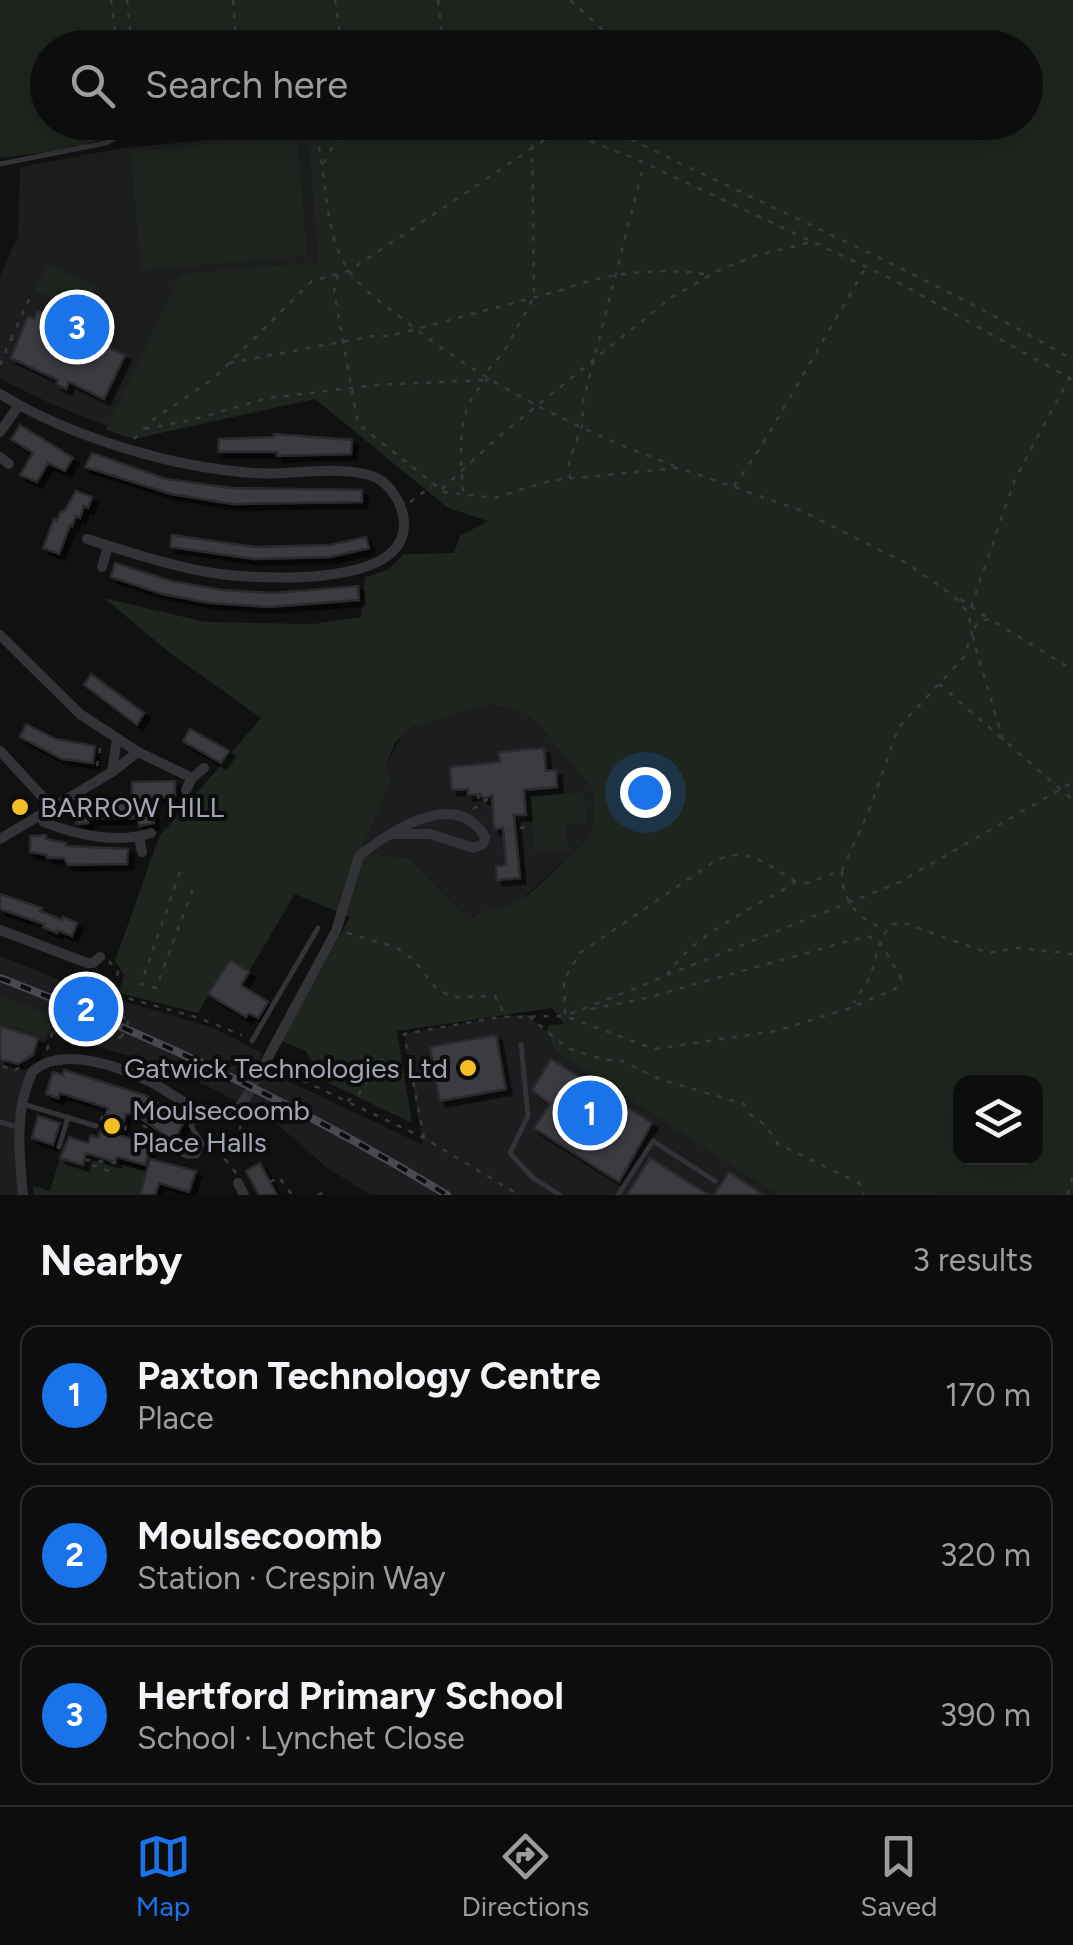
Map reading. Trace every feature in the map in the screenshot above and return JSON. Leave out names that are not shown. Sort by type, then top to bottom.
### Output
[{"type":"street","points":[[0,394],[130,450],[196,467],[254,474],[362,474],[385,484],[401,508],[404,531],[395,550],[378,564],[355,572],[240,576],[162,562],[87,539]]},
{"type":"street","points":[[0,432],[18,405]]},
{"type":"street","points":[[102,568],[108,546]]},
{"type":"street","points":[[0,635],[113,743],[138,752],[189,784],[204,768]]},
{"type":"street","points":[[110,766],[113,743]]},
{"type":"street","points":[[0,752],[52,806]]},
{"type":"street","points":[[1,838],[110,766],[138,752]]},
{"type":"street","points":[[40,814],[44,822],[70,832],[139,837],[151,834]]},
{"type":"street","points":[[257,1078],[336,931],[357,858],[392,834],[429,815],[442,814],[470,822],[484,832],[485,840],[482,846],[474,848],[430,834],[392,834]]},
{"type":"street","points":[[139,837],[142,852]]},
{"type":"street","points":[[0,930],[86,963],[93,964],[100,956]]},
{"type":"street","points":[[24,1195],[19,1128],[23,1104],[31,1074],[48,1061],[62,1057],[80,1059],[148,1080],[216,1116],[229,1116],[246,1099]]},
{"type":"street","points":[[175,1095],[182,1082]]},
{"type":"street","points":[[238,1183],[244,1195]]},
{"type":"lane","points":[[0,164],[113,140]]},
{"type":"lane","points":[[252,1040],[318,928]]},
{"type":"lane","points":[[521,1044],[528,1116],[510,1153],[534,1178],[560,1195]]},
{"type":"lane","points":[[23,1104],[96,1126]]},
{"type":"lane","points":[[156,1141],[186,1156],[197,1156],[202,1143],[192,1124],[200,1109]]},
{"type":"lane","points":[[58,1148],[68,1118]]},
{"type":"lane","points":[[0,1122],[19,1128]]},
{"type":"lane","points":[[618,1195],[653,1141],[715,1181]]},
{"type":"path","points":[[110,0],[114,30]]},
{"type":"path","points":[[127,0],[130,30]]},
{"type":"path","points":[[233,0],[236,30]]},
{"type":"path","points":[[335,0],[339,30]]},
{"type":"path","points":[[438,0],[441,30]]},
{"type":"path","points":[[570,0],[603,30]]},
{"type":"path","points":[[317,140],[339,254],[349,271],[414,328],[537,407],[679,468],[797,509],[906,563],[1073,670]]},
{"type":"path","points":[[324,164],[336,140]]},
{"type":"path","points":[[463,494],[460,471],[464,417],[474,394],[488,379],[488,371],[529,312],[534,296],[532,140]]},
{"type":"path","points":[[130,450],[141,429],[214,378],[312,282],[349,271],[546,140]]},
{"type":"path","points":[[591,140],[866,267],[1071,378]]},
{"type":"path","points":[[633,140],[888,260],[1073,360]]},
{"type":"path","points":[[570,478],[569,461],[581,428],[583,402],[644,163]]},
{"type":"path","points":[[441,490],[594,358],[672,297],[710,274],[775,248],[812,242]]},
{"type":"path","points":[[733,487],[761,447],[866,267]]},
{"type":"path","points":[[226,364],[390,336],[587,280],[632,272],[710,274]]},
{"type":"path","points":[[338,274],[334,290],[358,424],[432,485],[441,490],[494,498],[553,480],[679,468]]},
{"type":"path","points":[[0,365],[31,295]]},
{"type":"path","points":[[12,339],[19,340]]},
{"type":"path","points":[[972,607],[1010,492],[1073,371]]},
{"type":"path","points":[[141,429],[195,419],[268,398],[352,387],[488,379]]},
{"type":"path","points":[[401,508],[432,485]]},
{"type":"path","points":[[954,596],[968,613],[1003,740]]},
{"type":"path","points":[[884,930],[860,917],[849,904],[842,888],[842,870],[871,806],[898,728],[964,657],[978,622],[990,620]]},
{"type":"path","points":[[939,684],[1073,800]]},
{"type":"path","points":[[110,766],[97,768],[102,738],[113,743]]},
{"type":"path","points":[[424,1138],[404,1034],[506,1016],[547,1018],[584,1010],[849,904],[935,864],[1073,782]]},
{"type":"path","points":[[478,794],[479,805]]},
{"type":"path","points":[[471,811],[488,799]]},
{"type":"path","points":[[507,830],[532,826]]},
{"type":"path","points":[[564,1016],[564,980],[580,954],[724,856],[744,853],[796,882],[808,883],[842,870]]},
{"type":"path","points":[[180,872],[141,984],[156,988],[194,886]]},
{"type":"path","points":[[666,976],[674,964],[709,935],[796,882]]},
{"type":"path","points":[[850,1008],[868,983],[884,930],[890,924],[901,922],[988,953],[1016,948],[1073,954]]},
{"type":"path","points":[[336,931],[395,947],[413,958],[436,988],[452,997],[495,996],[506,1016]]},
{"type":"path","points":[[564,1016],[654,1049],[776,1031],[850,1008],[895,989],[900,984],[899,972],[880,942],[867,936],[642,999],[584,1010]]},
{"type":"path","points":[[100,956],[118,972],[113,988],[118,996],[198,1018],[252,1040]]},
{"type":"path","points":[[48,1061],[46,1053],[60,1012],[122,1038],[129,1020],[112,1012],[118,996]]},
{"type":"path","points":[[528,1015],[567,1048],[623,1060],[659,1079],[744,1104],[778,1144],[858,1183],[864,1195]]},
{"type":"path","points":[[54,1025],[76,1030]]},
{"type":"path","points":[[272,1051],[305,1069],[304,1081],[424,1138],[518,1195]]},
{"type":"path","points":[[346,1101],[358,1094],[381,1060],[394,1074],[402,1076],[412,1071]]},
{"type":"path","points":[[96,1126],[104,1110],[159,1134],[156,1141]]},
{"type":"path","points":[[229,1116],[242,1130],[225,1159],[238,1183]]},
{"type":"path","points":[[109,1171],[86,1163],[87,1160],[117,1163],[128,1118]]},
{"type":"path","points":[[1068,1195],[1073,1173]]},
{"type":"path","points":[[270,1182],[280,1178],[292,1195]]},
{"type":"path","points":[[318,1195],[326,1191],[328,1195]]},
{"type":"shaded area","points":[[0,0],[1073,0],[1073,1195],[778,1195],[556,1052],[546,1032],[549,1025],[564,1024],[552,1008],[397,1031],[412,1123],[320,1079],[306,1051],[282,1041],[350,917],[295,894],[249,971],[229,959],[198,1013],[119,993],[124,975],[115,961],[159,837],[261,718],[169,652],[104,598],[205,622],[313,624],[361,617],[365,577],[388,570],[404,554],[454,553],[460,536],[488,521],[448,508],[315,399],[134,439],[106,430],[180,274],[318,262],[308,140],[1043,140],[1043,30],[30,30],[30,140],[99,140],[0,158]],"holes":[[[490,704],[520,711],[536,722],[592,789],[595,820],[583,844],[528,895],[503,908],[488,908],[469,920],[408,858],[361,850],[392,780],[386,764],[396,741],[411,728]]]},
{"type":"shaded area","points":[[210,140],[309,140],[318,262],[180,275],[108,426],[0,379],[0,276],[18,236],[20,167],[122,148]]},
{"type":"shaded area","points":[[297,140],[307,256],[141,270],[131,151]]},
{"type":"shaded area","points":[[48,264],[101,290],[88,317],[35,291]]},
{"type":"shaded area","points":[[490,704],[520,711],[536,722],[592,789],[595,820],[583,844],[517,903],[488,908],[469,920],[408,858],[366,854],[361,850],[392,780],[386,764],[403,734]]},
{"type":"shaded area","points":[[584,792],[587,823],[566,825],[568,849],[534,852],[530,796]]},
{"type":"shaded area","points":[[0,956],[86,990],[214,1028],[262,1053],[248,1088],[255,1091],[267,1071],[423,1145],[404,1034],[528,1015],[546,1032],[556,1052],[785,1195],[371,1195],[327,1168],[269,1117],[155,1060],[153,1063],[50,1033],[23,1087],[19,1195],[0,1195]]},
{"type":"shaded area","points":[[0,996],[55,1016],[46,1037],[0,1023]]},
{"type":"shaded area","points":[[86,1155],[147,1172],[140,1195],[34,1195],[33,1186],[50,1191],[60,1158],[82,1165]]},
{"type":"building","points":[[37,311],[97,336],[94,341],[125,355],[104,399],[69,382],[66,389],[56,384],[58,380],[11,358],[28,316],[34,319]]},
{"type":"building","points":[[20,425],[73,458],[65,471],[48,463],[37,482],[20,475],[33,453],[11,439]]},
{"type":"building","points":[[274,434],[352,440],[351,454],[277,456],[277,452],[218,452],[219,439]]},
{"type":"building","points":[[92,453],[166,479],[231,488],[362,490],[362,502],[233,504],[171,494],[85,467]]},
{"type":"building","points":[[76,491],[92,497],[88,508],[84,506],[80,518],[76,516],[70,525],[59,554],[43,548],[54,519],[57,521]]},
{"type":"building","points":[[172,535],[255,547],[330,545],[366,537],[369,548],[331,557],[254,559],[170,547]]},
{"type":"building","points":[[115,563],[171,581],[222,590],[274,593],[358,586],[359,600],[269,607],[210,603],[162,594],[111,577]]},
{"type":"building","points":[[91,674],[144,713],[137,725],[84,685]]},
{"type":"building","points":[[26,724],[56,739],[95,746],[93,763],[62,759],[20,737]]},
{"type":"building","points":[[190,729],[229,751],[221,763],[183,741]]},
{"type":"building","points":[[544,748],[546,771],[556,770],[557,787],[524,790],[526,815],[514,815],[520,878],[497,880],[496,866],[506,865],[503,828],[494,829],[492,795],[484,799],[480,794],[468,795],[468,789],[452,790],[450,767],[500,762],[499,752]]},
{"type":"building","points":[[175,781],[175,797],[150,798],[154,823],[139,826],[138,818],[88,819],[88,823],[76,824],[76,808],[87,808],[87,803],[132,802],[132,782]]},
{"type":"building","points":[[46,835],[46,839],[66,846],[128,849],[127,864],[68,865],[64,858],[30,852],[30,836]]},
{"type":"building","points":[[0,894],[77,923],[72,936],[0,909]]},
{"type":"building","points":[[230,960],[249,972],[241,985],[268,1002],[258,1018],[249,1013],[246,1017],[208,994]]},
{"type":"building","points":[[0,1026],[38,1038],[33,1055],[18,1064],[0,1059]]},
{"type":"building","name":"Gatwick Technologies Ltd","points":[[496,1035],[506,1089],[440,1101],[430,1047]]},
{"type":"building","points":[[551,1059],[652,1123],[619,1182],[534,1128],[550,1104],[532,1090]]},
{"type":"building","name":"Moulsecoomb Place Halls","points":[[64,1070],[144,1095],[166,1107],[185,1120],[174,1141],[134,1114],[126,1114],[119,1135],[151,1145],[145,1165],[117,1157],[115,1162],[86,1153],[83,1165],[60,1158],[69,1137],[88,1143],[91,1135],[98,1138],[108,1108],[60,1093],[58,1098],[46,1094],[53,1072],[63,1075]]},
{"type":"building","points":[[38,1116],[60,1123],[53,1145],[32,1138]]},
{"type":"building","points":[[650,1158],[709,1195],[627,1195]]},
{"type":"building","points":[[150,1159],[196,1171],[189,1192],[159,1183],[155,1195],[140,1195]]},
{"type":"building","points":[[260,1163],[277,1195],[259,1195],[246,1171]]},
{"type":"building","points":[[729,1172],[764,1195],[714,1195]]},
{"type":"tunnel","points":[[245,1099],[257,1078]]},
{"type":"railway","points":[[0,978],[229,1076],[447,1195]]},
{"type":"place","name":"Hertford Primary School","points":[[77,327]]},
{"type":"place","name":"BARROW HILL","points":[[20,807]]},
{"type":"place","name":"Moulsecoomb","points":[[86,1009]]},
{"type":"place","name":"Gatwick Technologies Ltd","points":[[468,1068]]},
{"type":"place","name":"Paxton Technology Centre","points":[[590,1113]]},
{"type":"place","name":"Moulsecoomb Place Halls","points":[[112,1126]]}]
